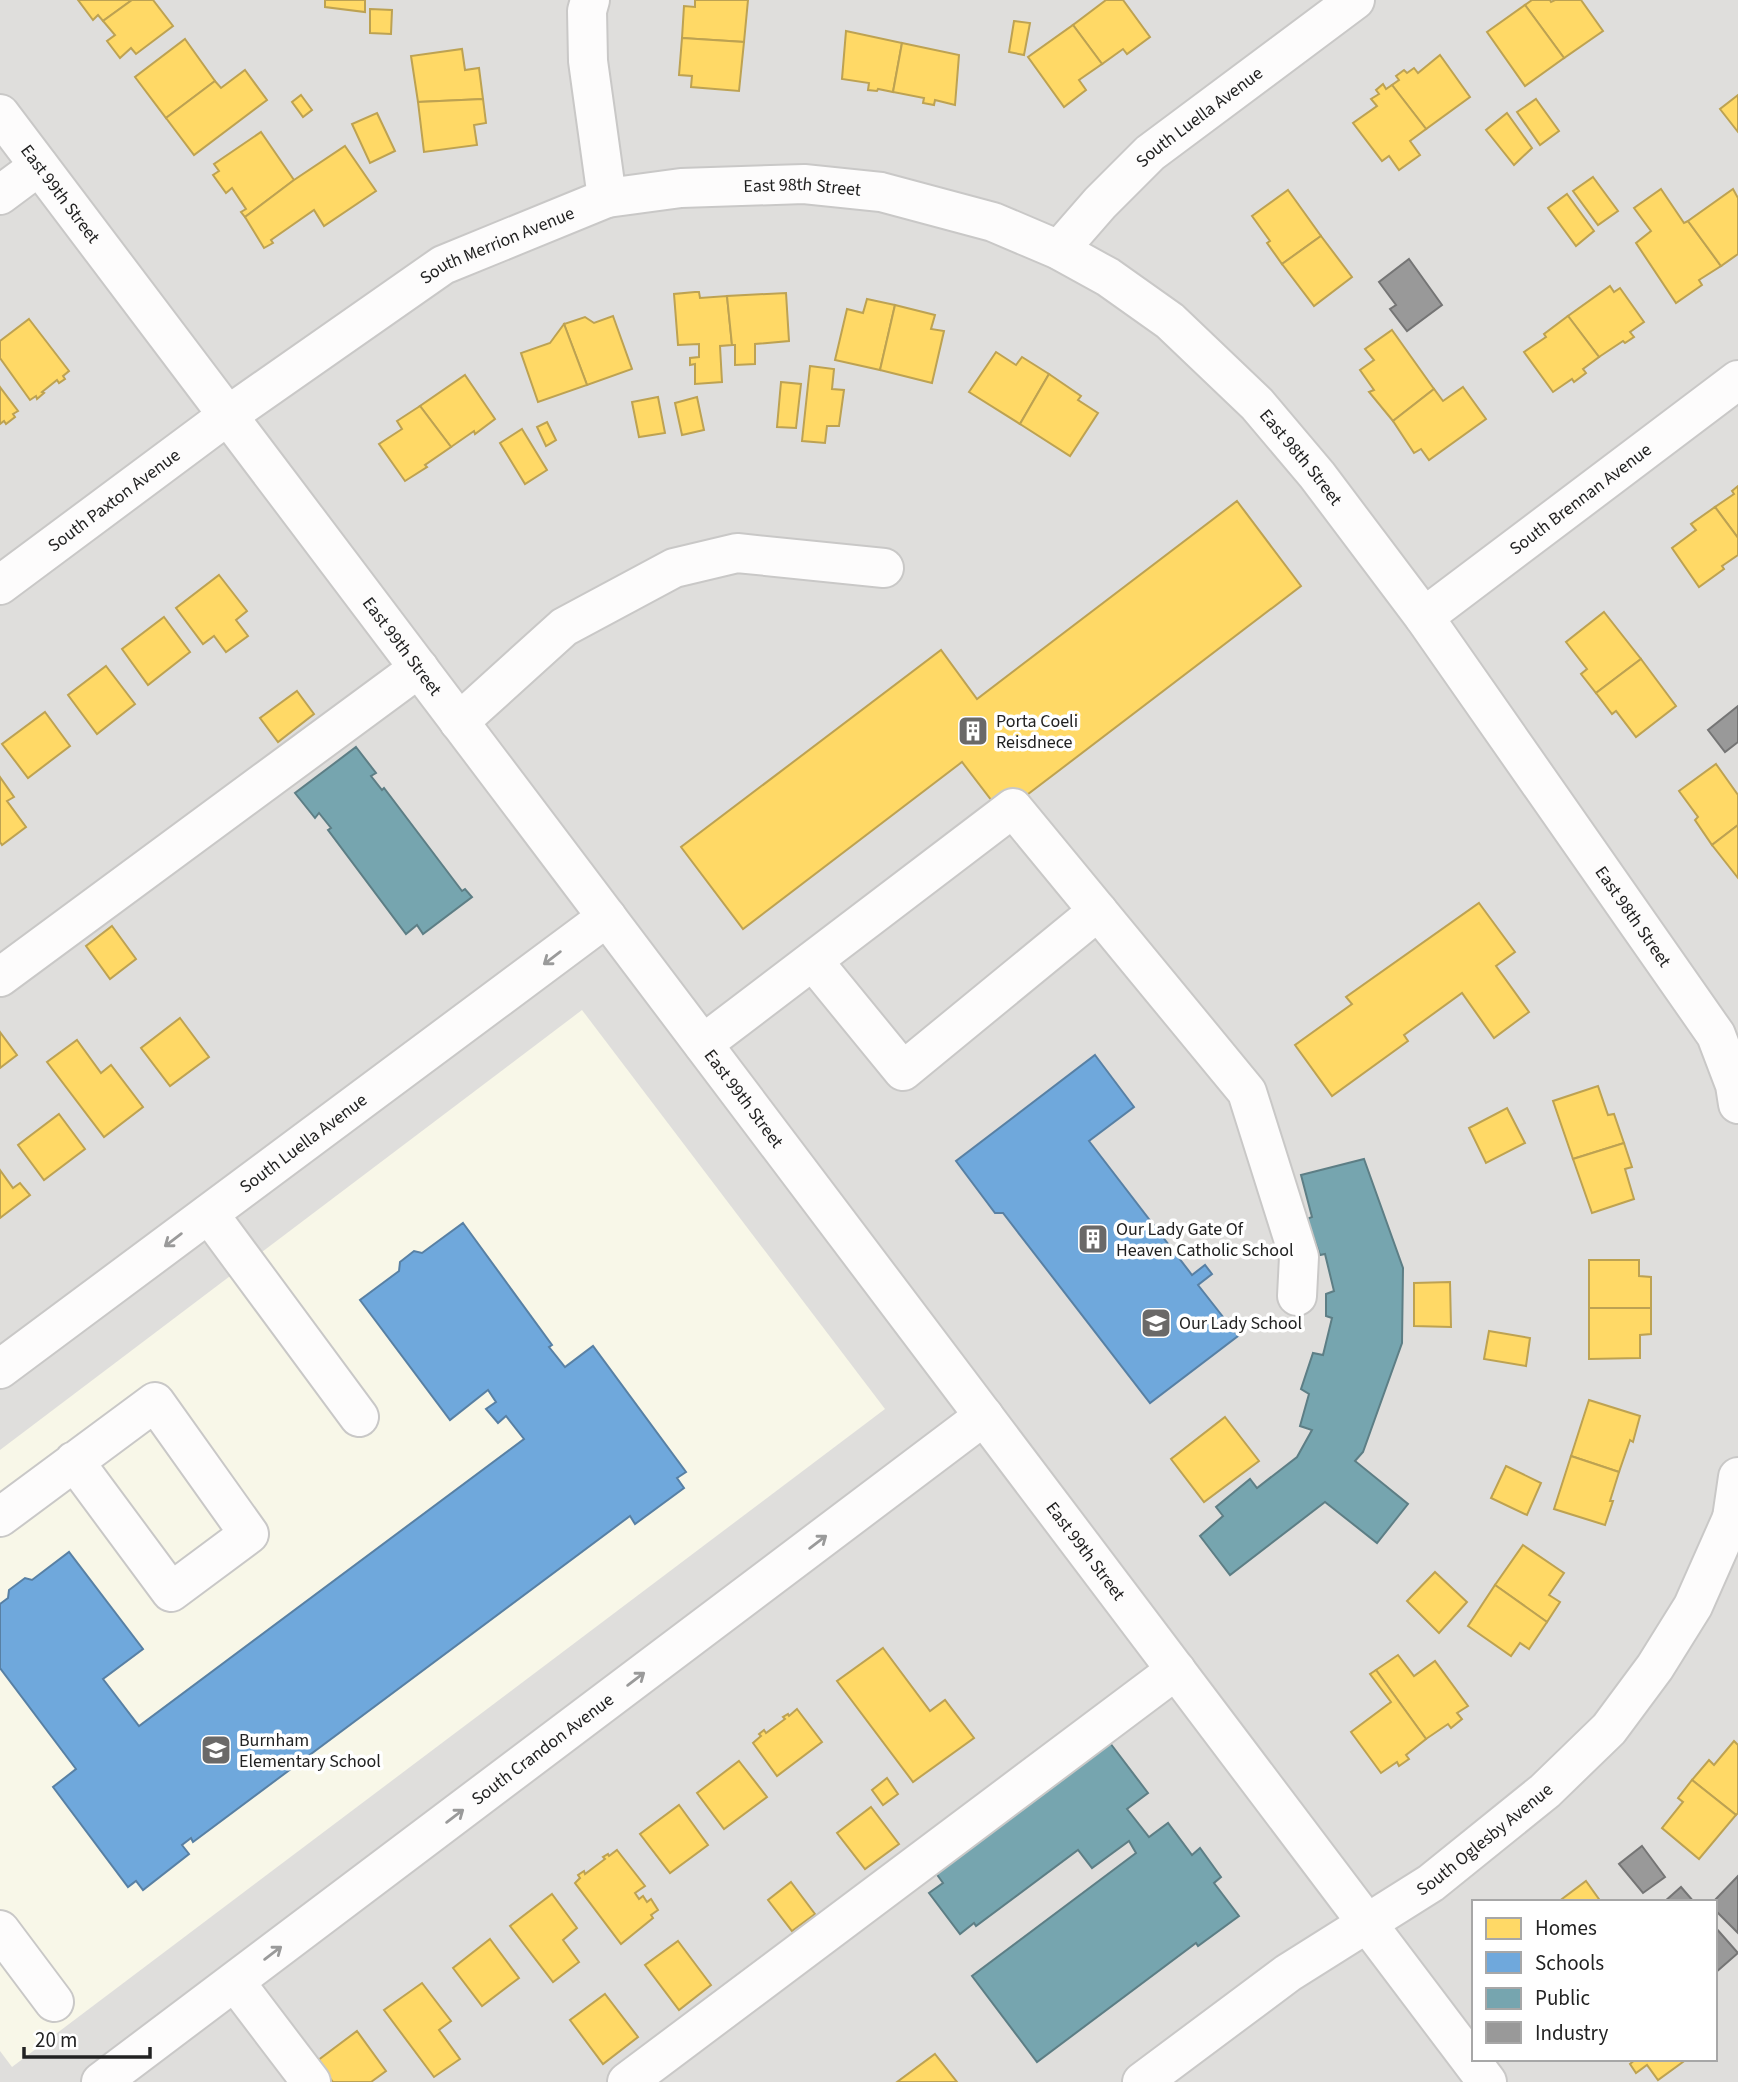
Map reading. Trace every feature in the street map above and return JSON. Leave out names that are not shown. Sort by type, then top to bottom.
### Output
[{"type":"street","points":[[590,0],[587,11],[588,61],[607,198]]},
{"type":"street","name":"South Luella Avenue","points":[[1059,250],[1100,203],[1150,153],[1355,0]]},
{"type":"street","name":"East 99th Street","points":[[0,114],[1487,2082]]},
{"type":"street","points":[[0,195],[39,166]]},
{"type":"street","name":"East 98th Street","points":[[607,198],[681,188],[804,184],[881,192],[993,222],[1059,250],[1108,277],[1170,321],[1257,404],[1317,475],[1727,1029],[1738,1104]]},
{"type":"street","name":"South Merrion Avenue","points":[[227,415],[443,265],[607,198]]},
{"type":"street","name":"South Brennan Avenue","points":[[1424,617],[1738,380]]},
{"type":"street","name":"South Paxton Avenue","points":[[0,585],[227,415]]},
{"type":"street","points":[[459,722],[564,627],[674,568],[737,553],[884,568]]},
{"type":"street","points":[[0,977],[419,668]]},
{"type":"street","points":[[703,1044],[1013,808],[1247,1092],[1299,1257],[1297,1296]]},
{"type":"street","points":[[813,961],[903,1071],[1098,911]]},
{"type":"street","name":"South Luella Avenue","points":[[0,1369],[607,918]]},
{"type":"street","points":[[209,1214],[359,1417]]},
{"type":"street","points":[[0,1517],[75,1461],[155,1402],[249,1534],[171,1592],[75,1461]]},
{"type":"street","name":"South Crandon Avenue","points":[[101,2082],[984,1416]]},
{"type":"street","points":[[1735,1519],[1738,1478]]},
{"type":"street","name":"South Oglesby Avenue","points":[[1142,2082],[1288,1973],[1431,1883],[1545,1791],[1609,1728],[1655,1667],[1693,1606],[1735,1519]]},
{"type":"street","points":[[627,2082],[1176,1670]]},
{"type":"street","points":[[0,1930],[54,2002]]},
{"type":"street","points":[[235,1982],[311,2082]]},
{"type":"shaded area","points":[[0,0],[1738,0],[1738,2082],[0,2082]]},
{"type":"shaded area","name":"Burnham Elementary School","points":[[582,1010],[885,1409],[12,2067],[0,2051],[0,1450]]},
{"type":"building: Homes","points":[[78,0],[132,0],[103,21],[98,15],[93,20]]},
{"type":"building: Homes","points":[[132,0],[153,0],[173,26],[136,54],[131,48],[120,58],[107,41],[115,35],[103,21]]},
{"type":"building: Homes","points":[[325,0],[365,0],[365,12],[325,7]]},
{"type":"building: Homes","points":[[695,0],[748,0],[744,42],[682,38],[684,6],[695,7]]},
{"type":"building: Homes","points":[[1106,0],[1123,0],[1150,37],[1127,54],[1123,49],[1102,64],[1073,25]]},
{"type":"building: Homes","points":[[1532,0],[1581,0],[1603,31],[1564,58],[1525,5]]},
{"type":"building: Homes","points":[[1525,5],[1564,58],[1525,86],[1487,32]]},
{"type":"building: Homes","points":[[370,9],[392,10],[391,34],[370,33]]},
{"type":"building: Homes","points":[[1014,21],[1030,23],[1024,55],[1009,52]]},
{"type":"building: Homes","points":[[1073,25],[1102,64],[1079,80],[1086,90],[1064,107],[1028,57]]},
{"type":"building: Homes","points":[[846,31],[902,43],[893,92],[868,90],[869,83],[842,79]]},
{"type":"building: Homes","points":[[682,38],[744,42],[739,91],[691,87],[692,76],[679,75]]},
{"type":"building: Homes","points":[[185,39],[215,81],[166,118],[135,77]]},
{"type":"building: Homes","points":[[902,43],[959,55],[955,105],[935,100],[934,105],[923,103],[924,98],[893,92]]},
{"type":"building: Homes","points":[[462,49],[465,70],[479,68],[483,99],[418,102],[411,56]]},
{"type":"building: Homes","points":[[1440,55],[1470,97],[1426,129],[1392,85],[1399,80],[1396,76],[1404,70],[1407,73],[1414,68],[1418,73]]},
{"type":"building: Homes","points":[[245,70],[267,100],[194,155],[166,118],[215,81],[221,88]]},
{"type":"building: Homes","points":[[1383,84],[1386,89],[1392,85],[1426,129],[1410,141],[1420,155],[1399,170],[1389,156],[1382,161],[1353,123],[1377,106],[1371,99],[1379,94],[1376,90]]},
{"type":"building: Homes","points":[[301,95],[312,110],[303,117],[292,102]]},
{"type":"building: Homes","points":[[1738,95],[1738,132],[1720,109]]},
{"type":"building: Homes","points":[[483,99],[486,123],[474,125],[477,145],[424,152],[418,102]]},
{"type":"building: Homes","points":[[1536,99],[1559,131],[1540,145],[1517,112]]},
{"type":"building: Homes","points":[[377,113],[395,151],[370,163],[352,124]]},
{"type":"building: Homes","points":[[1507,113],[1532,148],[1514,165],[1486,130]]},
{"type":"building: Homes","points":[[261,132],[294,180],[245,217],[241,212],[246,209],[232,188],[226,193],[213,175],[219,171],[214,164]]},
{"type":"building: Homes","points":[[345,146],[376,191],[324,226],[314,210],[271,240],[273,243],[264,248],[245,217]]},
{"type":"building: Homes","points":[[1593,177],[1618,211],[1598,225],[1573,191]]},
{"type":"building: Homes","points":[[1661,189],[1684,223],[1688,221],[1721,266],[1699,280],[1702,285],[1676,303],[1636,243],[1651,231],[1634,208]]},
{"type":"building: Homes","points":[[1733,189],[1738,198],[1738,254],[1721,266],[1688,221]]},
{"type":"building: Homes","points":[[1288,190],[1321,236],[1282,264],[1252,216]]},
{"type":"building: Homes","points":[[1567,194],[1594,231],[1576,246],[1548,208]]},
{"type":"building: Homes","points":[[1321,236],[1352,277],[1314,306],[1282,264]]},
{"type":"building: Homes","points":[[1610,286],[1614,292],[1620,288],[1644,322],[1630,332],[1634,337],[1599,357],[1568,316]]},
{"type":"building: Homes","points":[[699,292],[700,298],[727,296],[732,345],[720,346],[722,382],[695,384],[695,364],[690,365],[690,358],[699,357],[699,344],[678,345],[674,294]]},
{"type":"building: Homes","points":[[786,293],[789,341],[755,344],[755,364],[735,365],[735,345],[732,345],[727,296]]},
{"type":"building: Homes","points":[[867,299],[895,305],[880,370],[835,360],[847,309],[863,313]]},
{"type":"building: Homes","points":[[895,305],[935,315],[931,329],[944,331],[932,383],[880,370]]},
{"type":"building: Homes","points":[[613,316],[632,369],[587,385],[564,324],[585,317],[594,323]]},
{"type":"building: Homes","points":[[1568,316],[1599,357],[1583,369],[1586,373],[1553,392],[1524,352],[1546,337],[1544,334]]},
{"type":"building: Homes","points":[[29,319],[69,371],[63,376],[65,379],[59,383],[57,380],[37,399],[36,396],[30,400],[0,358],[0,341]]},
{"type":"building: Homes","points":[[564,324],[587,385],[538,402],[521,353],[550,343]]},
{"type":"building: Homes","points":[[1392,330],[1434,389],[1393,421],[1369,392],[1374,390],[1360,370],[1374,360],[1365,349]]},
{"type":"building: Homes","points":[[996,352],[1016,365],[1022,357],[1049,374],[1020,424],[969,392]]},
{"type":"building: Homes","points":[[810,366],[834,369],[832,389],[844,390],[839,426],[827,426],[825,443],[802,441]]},
{"type":"building: Homes","points":[[1049,374],[1081,396],[1078,400],[1098,413],[1070,456],[1020,424]]},
{"type":"building: Homes","points":[[465,375],[495,419],[451,447],[420,406]]},
{"type":"building: Homes","points":[[781,382],[801,384],[796,428],[777,427]]},
{"type":"building: Homes","points":[[0,387],[18,411],[6,424],[4,421],[0,424]]},
{"type":"building: Homes","points":[[1463,387],[1486,419],[1429,460],[1421,449],[1414,453],[1393,421],[1434,389],[1443,401]]},
{"type":"building: Homes","points":[[658,397],[665,433],[639,437],[632,402]]},
{"type":"building: Homes","points":[[697,397],[704,430],[682,435],[675,403]]},
{"type":"building: Homes","points":[[420,406],[451,447],[405,481],[379,444],[402,429],[397,421]]},
{"type":"building: Homes","points":[[547,422],[556,440],[546,446],[537,427]]},
{"type":"building: Homes","points":[[522,429],[547,470],[525,484],[500,443]]},
{"type":"building: Homes","points":[[1738,486],[1738,538],[1715,507],[1734,494],[1732,491]]},
{"type":"building: Homes","name":"Porta Coeli Reisdnece","points":[[1237,501],[1301,586],[1002,814],[962,762],[743,929],[681,847],[941,650],[977,699]]},
{"type":"building: Homes","points":[[1715,507],[1738,538],[1738,555],[1699,587],[1672,548],[1696,530],[1691,524]]},
{"type":"building: Homes","points":[[219,575],[247,611],[236,620],[248,636],[226,652],[214,636],[203,644],[176,608]]},
{"type":"building: Homes","points":[[1604,612],[1641,659],[1596,693],[1581,674],[1587,669],[1566,642]]},
{"type":"building: Homes","points":[[164,617],[190,652],[148,685],[122,649]]},
{"type":"building: Homes","points":[[1641,659],[1676,706],[1636,737],[1616,711],[1612,714],[1596,693]]},
{"type":"building: Homes","points":[[106,666],[135,704],[97,734],[68,695]]},
{"type":"building: Homes","points":[[297,691],[314,714],[278,742],[260,718]]},
{"type":"building: Homes","points":[[45,712],[70,746],[28,778],[2,744]]},
{"type":"building: Homes","points":[[1716,764],[1738,795],[1738,825],[1712,845],[1695,820],[1698,817],[1679,791]]},
{"type":"building: Homes","points":[[0,777],[14,797],[7,801],[26,827],[2,845],[0,842]]},
{"type":"building: Homes","points":[[1738,825],[1738,878],[1712,845]]},
{"type":"building: Homes","points":[[1479,903],[1515,952],[1496,966],[1529,1012],[1494,1038],[1462,993],[1404,1035],[1408,1041],[1332,1096],[1295,1045],[1352,1004],[1346,997]]},
{"type":"building: Homes","points":[[112,926],[136,959],[110,979],[86,946]]},
{"type":"building: Homes","points":[[180,1018],[209,1057],[170,1086],[141,1048]]},
{"type":"building: Homes","points":[[0,1032],[17,1055],[0,1068]]},
{"type":"building: Homes","points":[[77,1040],[101,1073],[111,1065],[143,1107],[104,1137],[47,1062]]},
{"type":"building: Homes","points":[[1598,1086],[1608,1115],[1614,1114],[1624,1143],[1573,1159],[1553,1101]]},
{"type":"building: Homes","points":[[1507,1108],[1525,1143],[1486,1163],[1469,1128]]},
{"type":"building: Homes","points":[[59,1114],[85,1149],[44,1180],[18,1145]]},
{"type":"building: Homes","points":[[1624,1143],[1632,1167],[1625,1169],[1634,1199],[1592,1213],[1573,1159]]},
{"type":"building: Homes","points":[[0,1170],[13,1188],[20,1183],[30,1195],[0,1218]]},
{"type":"building: Homes","points":[[1589,1260],[1639,1260],[1639,1276],[1651,1277],[1651,1308],[1589,1308]]},
{"type":"building: Homes","points":[[1450,1282],[1451,1327],[1414,1326],[1414,1283]]},
{"type":"building: Homes","points":[[1589,1308],[1651,1308],[1651,1334],[1640,1335],[1640,1358],[1589,1359]]},
{"type":"building: Homes","points":[[1489,1331],[1530,1338],[1526,1366],[1484,1359]]},
{"type":"building: Homes","points":[[1589,1400],[1640,1416],[1633,1442],[1630,1440],[1619,1472],[1571,1456]]},
{"type":"building: Homes","points":[[1225,1417],[1259,1461],[1204,1502],[1171,1459]]},
{"type":"building: Homes","points":[[1571,1456],[1619,1472],[1605,1525],[1554,1509]]},
{"type":"building: Homes","points":[[1506,1466],[1541,1483],[1527,1515],[1491,1498]]},
{"type":"building: Homes","points":[[1523,1545],[1564,1573],[1549,1595],[1560,1602],[1547,1622],[1495,1585]]},
{"type":"building: Homes","points":[[1435,1572],[1467,1602],[1439,1633],[1407,1601]]},
{"type":"building: Homes","points":[[1495,1585],[1547,1622],[1529,1649],[1520,1643],[1511,1656],[1468,1626]]},
{"type":"building: Homes","points":[[883,1648],[930,1711],[945,1700],[974,1738],[913,1782],[837,1681]]},
{"type":"building: Homes","points":[[1398,1655],[1414,1676],[1435,1661],[1468,1706],[1457,1713],[1462,1719],[1451,1728],[1448,1724],[1426,1739],[1376,1670]]},
{"type":"building: Homes","points":[[1376,1670],[1426,1739],[1406,1755],[1409,1759],[1399,1766],[1397,1762],[1381,1773],[1351,1732],[1391,1702],[1370,1674]]},
{"type":"building: Homes","points":[[797,1709],[822,1742],[777,1776],[753,1743],[764,1730],[766,1733],[785,1719],[783,1717],[788,1714],[789,1716]]},
{"type":"building: Homes","points":[[1734,1741],[1738,1745],[1736,1815],[1692,1780],[1709,1760],[1714,1765]]},
{"type":"building: Homes","points":[[739,1761],[767,1797],[724,1829],[697,1793]]},
{"type":"building: Homes","points":[[887,1778],[898,1794],[883,1805],[872,1790]]},
{"type":"building: Homes","points":[[1692,1780],[1736,1815],[1699,1859],[1662,1828],[1683,1802],[1678,1798]]},
{"type":"building: Homes","points":[[679,1805],[708,1845],[670,1873],[640,1834]]},
{"type":"building: Homes","points":[[871,1807],[899,1844],[865,1869],[837,1833]]},
{"type":"building: Homes","points":[[617,1850],[645,1886],[635,1893],[639,1899],[643,1896],[647,1902],[651,1899],[658,1910],[651,1915],[653,1918],[621,1944],[575,1883],[580,1878],[578,1875],[584,1871],[585,1874],[605,1859],[603,1857]]},
{"type":"building: Homes","points":[[1586,1881],[1600,1900],[1561,1900]]},
{"type":"building: Homes","points":[[791,1882],[815,1914],[792,1931],[768,1900]]},
{"type":"building: Homes","points":[[552,1894],[577,1928],[563,1940],[579,1962],[553,1982],[510,1926]]},
{"type":"building: Homes","points":[[490,1939],[519,1978],[482,2006],[453,1968]]},
{"type":"building: Homes","points":[[678,1941],[711,1985],[679,2010],[645,1965]]},
{"type":"building: Homes","points":[[422,1983],[451,2021],[439,2030],[460,2059],[434,2077],[384,2010]]},
{"type":"building: Homes","points":[[605,1994],[638,2037],[603,2064],[570,2020]]},
{"type":"building: Homes","points":[[357,2031],[386,2071],[371,2082],[333,2082],[317,2061]]},
{"type":"building: Homes","points":[[935,2054],[957,2082],[897,2082]]},
{"type":"building: Homes","points":[[1634,2061],[1684,2061],[1658,2080],[1647,2065],[1636,2073],[1630,2064]]},
{"type":"building: Schools","name":"Our Lady Gate Of Heaven Catholic School","points":[[1095,1055],[1134,1107],[1089,1141],[1192,1275],[1205,1265],[1212,1274],[1198,1285],[1238,1336],[1150,1403],[1003,1213],[995,1213],[956,1161]]},
{"type":"building: Schools","points":[[463,1223],[552,1345],[549,1347],[565,1367],[593,1346],[686,1472],[677,1478],[684,1488],[635,1524],[630,1516],[193,1842],[191,1838],[182,1845],[189,1854],[143,1890],[136,1881],[128,1887],[53,1787],[76,1769],[0,1668],[0,1604],[8,1598],[9,1590],[25,1578],[32,1580],[69,1552],[143,1649],[103,1679],[139,1726],[524,1439],[506,1416],[498,1423],[486,1409],[496,1402],[488,1390],[450,1420],[360,1300],[399,1271],[400,1262],[414,1251],[422,1253]]},
{"type":"building: Public","points":[[356,747],[376,773],[371,776],[382,790],[384,788],[462,891],[465,889],[472,897],[423,934],[417,925],[406,934],[328,830],[331,828],[319,813],[315,818],[295,793]]},
{"type":"building: Public","points":[[1364,1159],[1403,1268],[1402,1343],[1363,1452],[1355,1461],[1408,1504],[1377,1543],[1325,1502],[1230,1575],[1200,1536],[1223,1516],[1216,1507],[1250,1479],[1257,1488],[1297,1457],[1312,1430],[1300,1426],[1309,1394],[1301,1389],[1313,1353],[1323,1355],[1332,1318],[1326,1316],[1326,1294],[1334,1291],[1325,1254],[1320,1255],[1307,1219],[1312,1217],[1301,1175]]},
{"type":"building: Public","points":[[1107,1739],[1148,1793],[1127,1809],[1149,1837],[1168,1823],[1192,1855],[1200,1848],[1221,1877],[1214,1883],[1239,1916],[1198,1946],[1196,1943],[1037,2062],[972,1976],[1136,1853],[1129,1841],[1092,1868],[1078,1850],[976,1926],[974,1923],[960,1934],[929,1893],[943,1883],[933,1869]]},
{"type":"building: Industry","points":[[1409,259],[1442,305],[1407,331],[1390,309],[1396,305],[1379,282]]},
{"type":"building: Industry","points":[[1738,706],[1738,742],[1725,752],[1708,730]]},
{"type":"building: Industry","points":[[1642,1846],[1665,1877],[1643,1893],[1619,1864]]},
{"type":"building: Industry","points":[[1738,1876],[1738,1933],[1717,1912],[1715,1900]]},
{"type":"building: Industry","points":[[1681,1887],[1692,1900],[1666,1900]]},
{"type":"building: Industry","points":[[1717,1929],[1738,1953],[1717,1971]]},
{"type":"place","name":"Porta Coeli Reisdnece","points":[[973,731]]},
{"type":"place","name":"Our Lady Gate Of Heaven Catholic School","points":[[1093,1239]]},
{"type":"place","name":"Our Lady School","points":[[1156,1323]]},
{"type":"place","name":"Burnham Elementary School","points":[[216,1750]]}]
